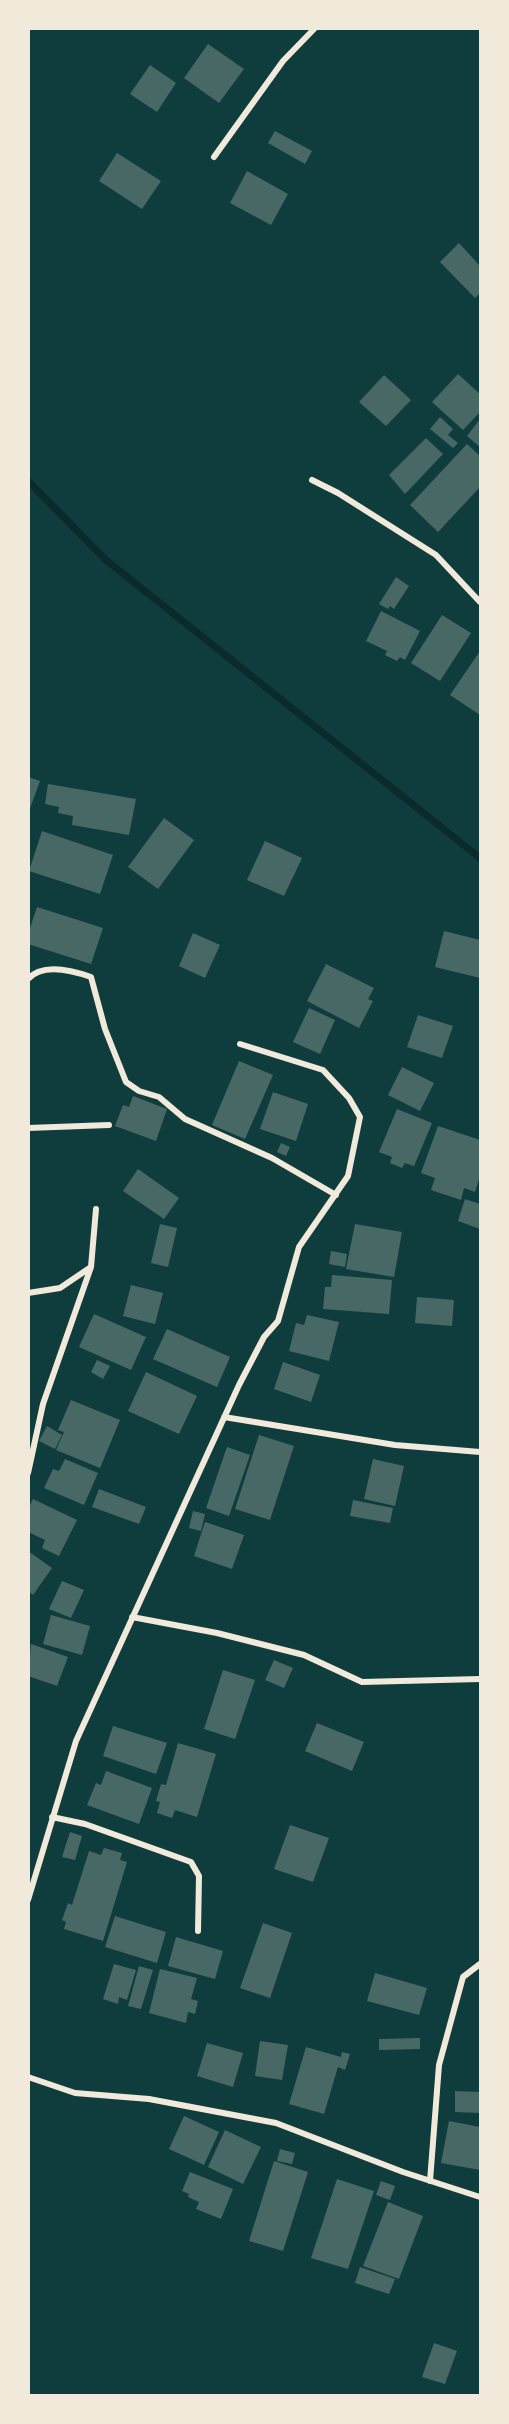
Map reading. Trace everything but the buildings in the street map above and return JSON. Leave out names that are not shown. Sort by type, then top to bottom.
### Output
[{"type":"street","points":[[214,157],[283,61],[315,28]]},
{"type":"street","points":[[312,480],[338,493],[436,555],[480,602]]},
{"type":"street","points":[[28,979],[32,975],[50,970],[70,970],[91,977],[105,1029],[126,1082],[139,1091],[159,1097],[185,1119],[272,1158],[336,1195]]},
{"type":"street","points":[[28,1900],[76,1741],[224,1418],[264,1337],[278,1321],[299,1247],[348,1176],[360,1117],[349,1098],[324,1070],[240,1044]]},
{"type":"street","points":[[28,1128],[109,1125]]},
{"type":"street","points":[[28,1473],[43,1404],[91,1267],[96,1209]]},
{"type":"street","points":[[28,1293],[60,1288],[91,1267]]},
{"type":"street","points":[[224,1418],[395,1445],[480,1452]]},
{"type":"street","points":[[132,1617],[217,1633],[304,1655],[362,1682],[480,1679]]},
{"type":"street","points":[[52,1817],[85,1824],[192,1862],[199,1876],[198,1931]]},
{"type":"street","points":[[430,2181],[439,2065],[463,1977],[480,1964]]},
{"type":"street","points":[[28,2077],[75,2093],[149,2099],[276,2123],[430,2181],[480,2197]]},
{"type":"waterway","points":[[28,481],[106,560],[480,858]]}]
